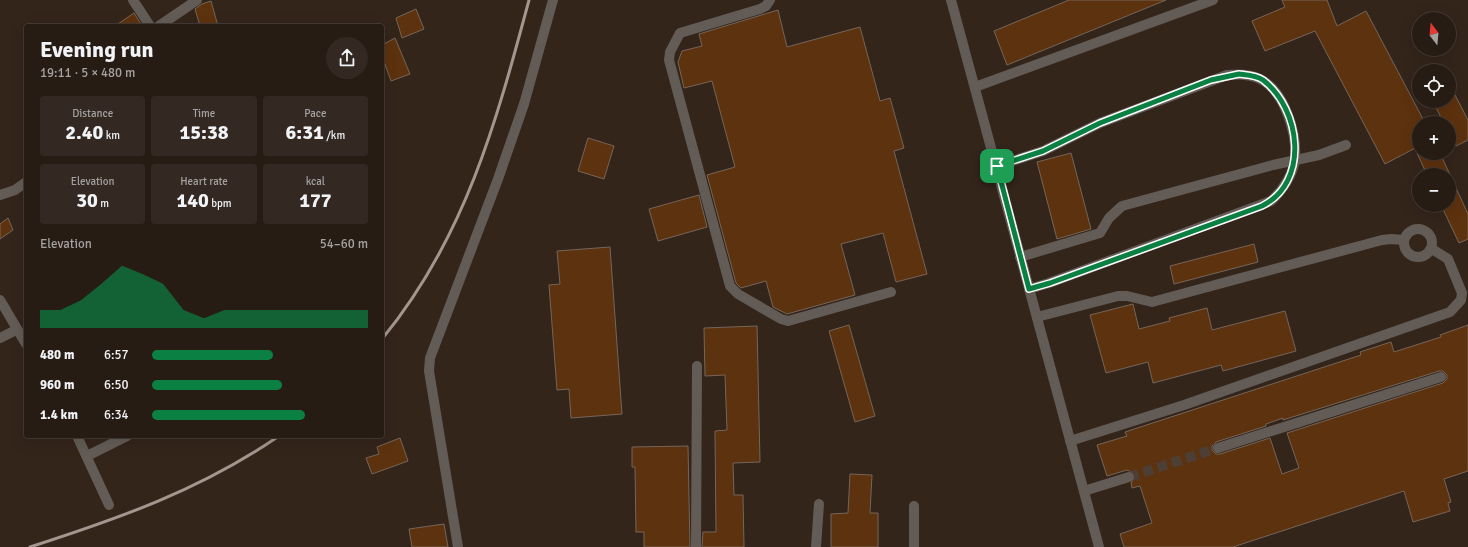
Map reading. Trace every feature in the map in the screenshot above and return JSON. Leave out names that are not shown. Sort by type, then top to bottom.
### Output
[{"type":"street","points":[[133,0],[149,24]]},
{"type":"street","points":[[162,24],[197,0]]},
{"type":"street","points":[[458,547],[429,371],[430,358],[498,180],[524,104],[553,0]]},
{"type":"street","points":[[770,0],[766,6],[760,10],[680,33],[670,52],[669,60],[730,286],[738,294],[780,319],[788,321],[891,292]]},
{"type":"street","points":[[952,0],[1099,547]]},
{"type":"street","points":[[975,87],[1213,0]]},
{"type":"street","points":[[997,166],[1043,151],[1100,123],[1211,80],[1239,74],[1262,80],[1274,92],[1286,109],[1292,123],[1295,140],[1295,161],[1284,186],[1271,202],[1050,283],[1029,289]]},
{"type":"street","points":[[1020,257],[1100,233],[1109,218],[1122,206],[1319,155],[1346,145]]},
{"type":"street","points":[[0,195],[15,190],[24,183]]},
{"type":"street","points":[[1422,229],[1427,231],[1432,239],[1432,248],[1425,256],[1416,257],[1405,249],[1404,240],[1408,233],[1412,230],[1422,229]]},
{"type":"street","points":[[1036,317],[1118,296],[1127,296],[1152,302],[1382,240],[1404,240]]},
{"type":"street","points":[[1070,441],[1177,407],[1450,312],[1461,300],[1462,293],[1448,259],[1432,248]]},
{"type":"street","points":[[0,300],[23,336],[0,338]]},
{"type":"street","points":[[696,547],[697,366]]},
{"type":"street","points":[[1218,448],[1441,377]]},
{"type":"street","points":[[78,438],[109,505]]},
{"type":"street","points":[[87,456],[123,438]]},
{"type":"street","points":[[1084,491],[1129,477]]},
{"type":"street","points":[[816,547],[819,504]]},
{"type":"street","points":[[914,506],[914,547]]},
{"type":"building","points":[[1069,0],[1166,0],[1007,65],[994,31]]},
{"type":"building","points":[[1282,0],[1327,0],[1337,26],[1366,11],[1412,98],[1412,108],[1417,108],[1421,116],[1412,116],[1412,150],[1385,164],[1315,31],[1265,51],[1252,21],[1285,7]]},
{"type":"building","points":[[211,1],[217,24],[199,24],[195,9],[202,4]]},
{"type":"building","points":[[416,9],[424,29],[402,38],[396,18]]},
{"type":"building","points":[[778,10],[787,47],[860,27],[880,101],[890,98],[904,148],[894,151],[927,274],[896,282],[883,233],[841,244],[855,295],[787,314],[773,307],[766,281],[741,288],[736,283],[707,175],[735,167],[712,81],[684,88],[678,62],[682,51],[702,46],[699,34]]},
{"type":"building","points":[[134,13],[141,24],[118,24]]},
{"type":"building","points":[[395,38],[410,74],[391,81],[384,62],[384,44]]},
{"type":"building","points":[[1456,97],[1468,120],[1468,140],[1456,146],[1456,116],[1440,116],[1436,108],[1456,108]]},
{"type":"building","points":[[588,138],[614,146],[604,179],[578,171]]},
{"type":"building","points":[[1071,153],[1091,229],[1057,239],[1037,162]]},
{"type":"building","points":[[1420,160],[1443,160],[1447,168],[1424,168]]},
{"type":"building","points":[[1456,188],[1468,214],[1468,239],[1459,243],[1444,212],[1456,212]]},
{"type":"building","points":[[699,195],[707,227],[658,241],[649,209]]},
{"type":"building","points":[[8,218],[13,230],[0,239],[0,224]]},
{"type":"building","points":[[1254,244],[1258,262],[1174,284],[1170,266]]},
{"type":"building","points":[[610,247],[622,414],[571,418],[569,389],[557,390],[549,285],[560,284],[557,251]]},
{"type":"building","points":[[1133,304],[1139,329],[1170,321],[1169,318],[1207,308],[1212,330],[1285,311],[1296,351],[1223,371],[1221,365],[1153,383],[1148,362],[1106,373],[1090,315]]},
{"type":"building","points":[[849,325],[875,416],[855,422],[829,331]]},
{"type":"building","points":[[1468,325],[1468,471],[1444,479],[1451,502],[1448,503],[1450,511],[1413,522],[1404,491],[1233,547],[1124,547],[1120,534],[1152,523],[1140,486],[1132,488],[1131,483],[1135,478],[1134,473],[1127,470],[1107,476],[1097,445],[1127,436],[1125,432],[1361,355],[1360,352],[1391,342],[1394,352],[1441,337],[1440,335]],"holes":[[[1443,371],[1447,375],[1447,379],[1443,383],[1287,433],[1299,468],[1282,474],[1270,438],[1220,454],[1216,454],[1212,450],[1212,446],[1216,442],[1266,426],[1266,424],[1283,418],[1283,420]]]},
{"type":"building","points":[[757,326],[760,462],[733,463],[734,495],[743,495],[744,547],[702,547],[703,532],[716,532],[715,431],[727,430],[725,375],[705,376],[704,328]]},
{"type":"building","points":[[400,438],[408,461],[372,474],[366,458],[379,454],[377,447]]},
{"type":"building","points":[[688,446],[690,547],[644,547],[644,532],[636,532],[635,467],[632,467],[632,447]]},
{"type":"building","points":[[850,474],[872,475],[870,513],[878,513],[878,547],[831,547],[831,514],[848,513]]},
{"type":"building","points":[[444,524],[448,547],[412,547],[409,529]]},
{"type":"tunnel","points":[[1129,477],[1218,448]]},
{"type":"railway","points":[[384,336],[411,300],[435,261],[456,220],[490,135],[504,91],[529,0]]},
{"type":"railway","points":[[30,547],[96,525],[159,501],[219,472],[276,438]]},
{"type":"route","points":[[1239,74],[1252,76],[1262,80],[1274,92],[1286,109],[1292,123],[1295,140],[1295,161],[1284,186],[1271,202],[1050,283],[1029,289],[997,166],[1034,155],[1100,123],[1227,75],[1239,74]]}]
